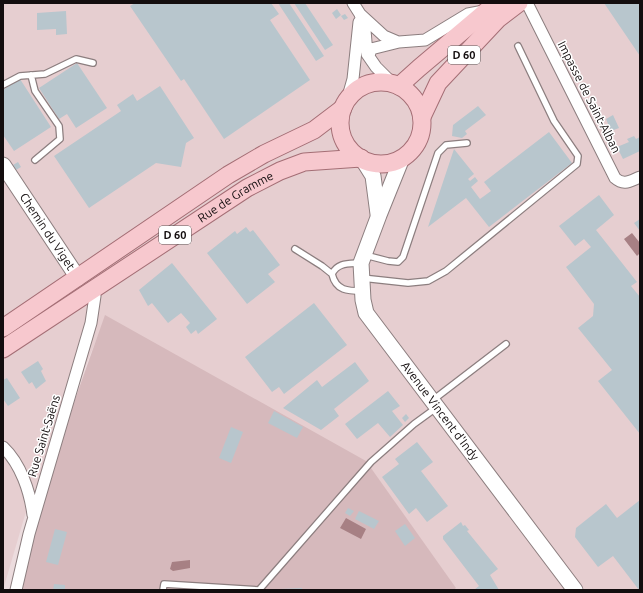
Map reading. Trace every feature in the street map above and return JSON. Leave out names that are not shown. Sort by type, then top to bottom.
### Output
[{"type":"main road","name":"D 60","points":[[422,117],[438,83],[498,19],[519,3]]},
{"type":"main road","name":"D 60","points":[[396,85],[419,68],[492,7]]},
{"type":"main road","points":[[372,83],[396,85],[410,94],[418,105],[422,117],[418,140],[412,150],[402,158],[383,164],[362,159],[350,149],[343,137],[340,123],[345,104],[358,89],[372,83]]},
{"type":"main road","name":"Rue de Gramme","points":[[3,328],[228,175],[264,154],[314,130],[345,104]]},
{"type":"main road","name":"Rue de Gramme","points":[[3,349],[247,188],[280,171],[304,162],[362,159]]},
{"type":"main road","points":[[146,231],[156,247]]},
{"type":"main road","points":[[78,278],[92,289]]},
{"type":"street","points":[[354,3],[360,14],[369,56],[376,67],[396,85]]},
{"type":"street","name":"Impasse de Saint-Alban","points":[[527,3],[615,178],[620,182],[627,183],[640,177]]},
{"type":"street","points":[[369,56],[371,49],[398,42],[425,40],[468,14],[492,7]]},
{"type":"street","points":[[360,14],[384,36],[398,42]]},
{"type":"street","points":[[345,104],[353,79],[360,14]]},
{"type":"street","name":"Avenue Vincent d'Indy","points":[[402,158],[378,215],[363,272],[366,313],[575,590]]},
{"type":"street","name":"Avenue Vincent d'Indy","points":[[362,159],[373,176],[378,215]]},
{"type":"street","name":"Chemin du Viget","points":[[3,165],[78,278]]},
{"type":"street","name":"Rue Saint-Saëns","points":[[16,590],[33,518],[91,322],[95,296],[92,289]]},
{"type":"street","points":[[3,447],[23,476],[32,503],[33,518]]},
{"type":"lane","points":[[467,144],[446,145],[438,153],[403,256],[398,262],[388,262],[363,272],[347,291],[340,289],[333,280],[332,274],[335,268],[343,264],[363,272],[408,282],[428,281],[446,272],[577,164],[578,156],[554,121],[518,46]]},
{"type":"lane","points":[[3,85],[20,76],[45,74],[76,59],[93,63]]},
{"type":"lane","points":[[31,75],[35,91],[59,126],[60,139],[35,160]]},
{"type":"lane","points":[[295,249],[332,274]]},
{"type":"lane","points":[[163,590],[164,584],[259,590],[371,462],[434,404],[506,344]]},
{"type":"shaded area","points":[[3,3],[640,3],[640,590],[454,590],[456,588],[106,316],[25,515],[3,590]]},
{"type":"shaded area","points":[[632,233],[640,243],[640,253],[637,256],[624,239]]},
{"type":"shaded area","points":[[105,315],[366,461],[456,588],[454,590],[16,590],[33,518]]},
{"type":"shaded area","points":[[346,518],[366,529],[361,539],[340,528]]},
{"type":"shaded area","points":[[190,560],[190,568],[173,571],[170,569],[172,562]]},
{"type":"building","points":[[135,3],[271,3],[279,14],[270,20],[310,80],[224,139],[184,79],[181,81],[130,6]]},
{"type":"building","points":[[278,3],[289,3],[324,56],[316,61]]},
{"type":"building","points":[[294,3],[305,3],[333,45],[325,50]]},
{"type":"building","points":[[604,3],[640,3],[640,56]]},
{"type":"building","points":[[337,9],[341,15],[336,19],[332,13]]},
{"type":"building","points":[[66,11],[67,34],[56,35],[56,29],[37,30],[37,13]]},
{"type":"building","points":[[345,14],[348,18],[344,20],[341,16]]},
{"type":"building","points":[[77,63],[107,108],[76,128],[67,114],[59,119],[39,88]]},
{"type":"building","points":[[20,79],[51,127],[14,151],[3,135],[3,90]]},
{"type":"building","points":[[160,86],[194,138],[186,143],[181,167],[156,163],[89,208],[54,156],[121,111],[117,105],[133,94],[137,101]]},
{"type":"building","points":[[478,106],[486,115],[465,131],[467,134],[462,138],[452,136],[453,125]]},
{"type":"building","points":[[613,115],[619,128],[611,131],[606,119]]},
{"type":"building","points":[[549,132],[572,163],[489,227],[466,198],[428,227],[454,149],[474,174],[468,179],[470,181],[475,177],[478,181],[471,187],[480,199],[491,191],[484,182]]},
{"type":"building","points":[[634,136],[636,139],[640,137],[640,151],[623,159],[617,147],[629,142],[627,139]]},
{"type":"building","points":[[18,162],[21,167],[16,170],[13,165]]},
{"type":"building","points":[[599,195],[614,215],[596,230],[637,282],[631,286],[640,297],[640,434],[598,381],[612,370],[578,328],[593,316],[594,304],[566,267],[591,247],[584,239],[575,246],[559,226]]},
{"type":"building","points":[[640,219],[640,231],[634,223]]},
{"type":"building","points":[[246,227],[250,232],[253,230],[280,265],[268,274],[275,282],[247,304],[207,253],[235,231],[237,234]]},
{"type":"building","points":[[172,263],[217,319],[198,334],[196,330],[191,334],[186,327],[190,323],[181,313],[168,323],[152,303],[148,306],[139,290]]},
{"type":"building","points":[[314,303],[347,345],[284,394],[279,387],[272,392],[245,357]]},
{"type":"building","points":[[38,361],[43,369],[41,371],[46,381],[36,389],[32,382],[29,384],[21,372]]},
{"type":"building","points":[[355,362],[369,381],[334,409],[339,416],[321,430],[283,408],[317,380],[322,387]]},
{"type":"building","points":[[7,378],[20,398],[8,406],[3,399],[3,380]]},
{"type":"building","points":[[388,391],[400,406],[392,411],[403,425],[390,437],[378,423],[357,439],[345,424]]},
{"type":"building","points":[[274,411],[303,427],[297,438],[268,423]]},
{"type":"building","points":[[406,414],[409,418],[405,422],[402,418]]},
{"type":"building","points":[[231,427],[243,432],[231,463],[219,458]]},
{"type":"building","points":[[417,442],[433,462],[421,471],[448,506],[427,522],[416,508],[409,514],[382,477],[399,464],[395,459]]},
{"type":"building","points":[[640,500],[639,590],[613,556],[598,567],[575,537],[576,528],[606,504],[617,518]]},
{"type":"building","points":[[348,508],[354,511],[350,516],[345,513]]},
{"type":"building","points":[[359,511],[379,521],[374,529],[355,519]]},
{"type":"building","points":[[461,522],[463,526],[465,525],[469,530],[467,531],[498,569],[490,575],[499,590],[474,590],[479,586],[443,539],[443,536]]},
{"type":"building","points":[[405,524],[415,538],[405,546],[395,531]]},
{"type":"building","points":[[55,529],[67,532],[58,565],[46,562]]},
{"type":"building","points":[[54,584],[65,585],[65,590],[53,590]]},
{"type":"building","points":[[302,588],[302,590],[280,590],[280,589]]}]
